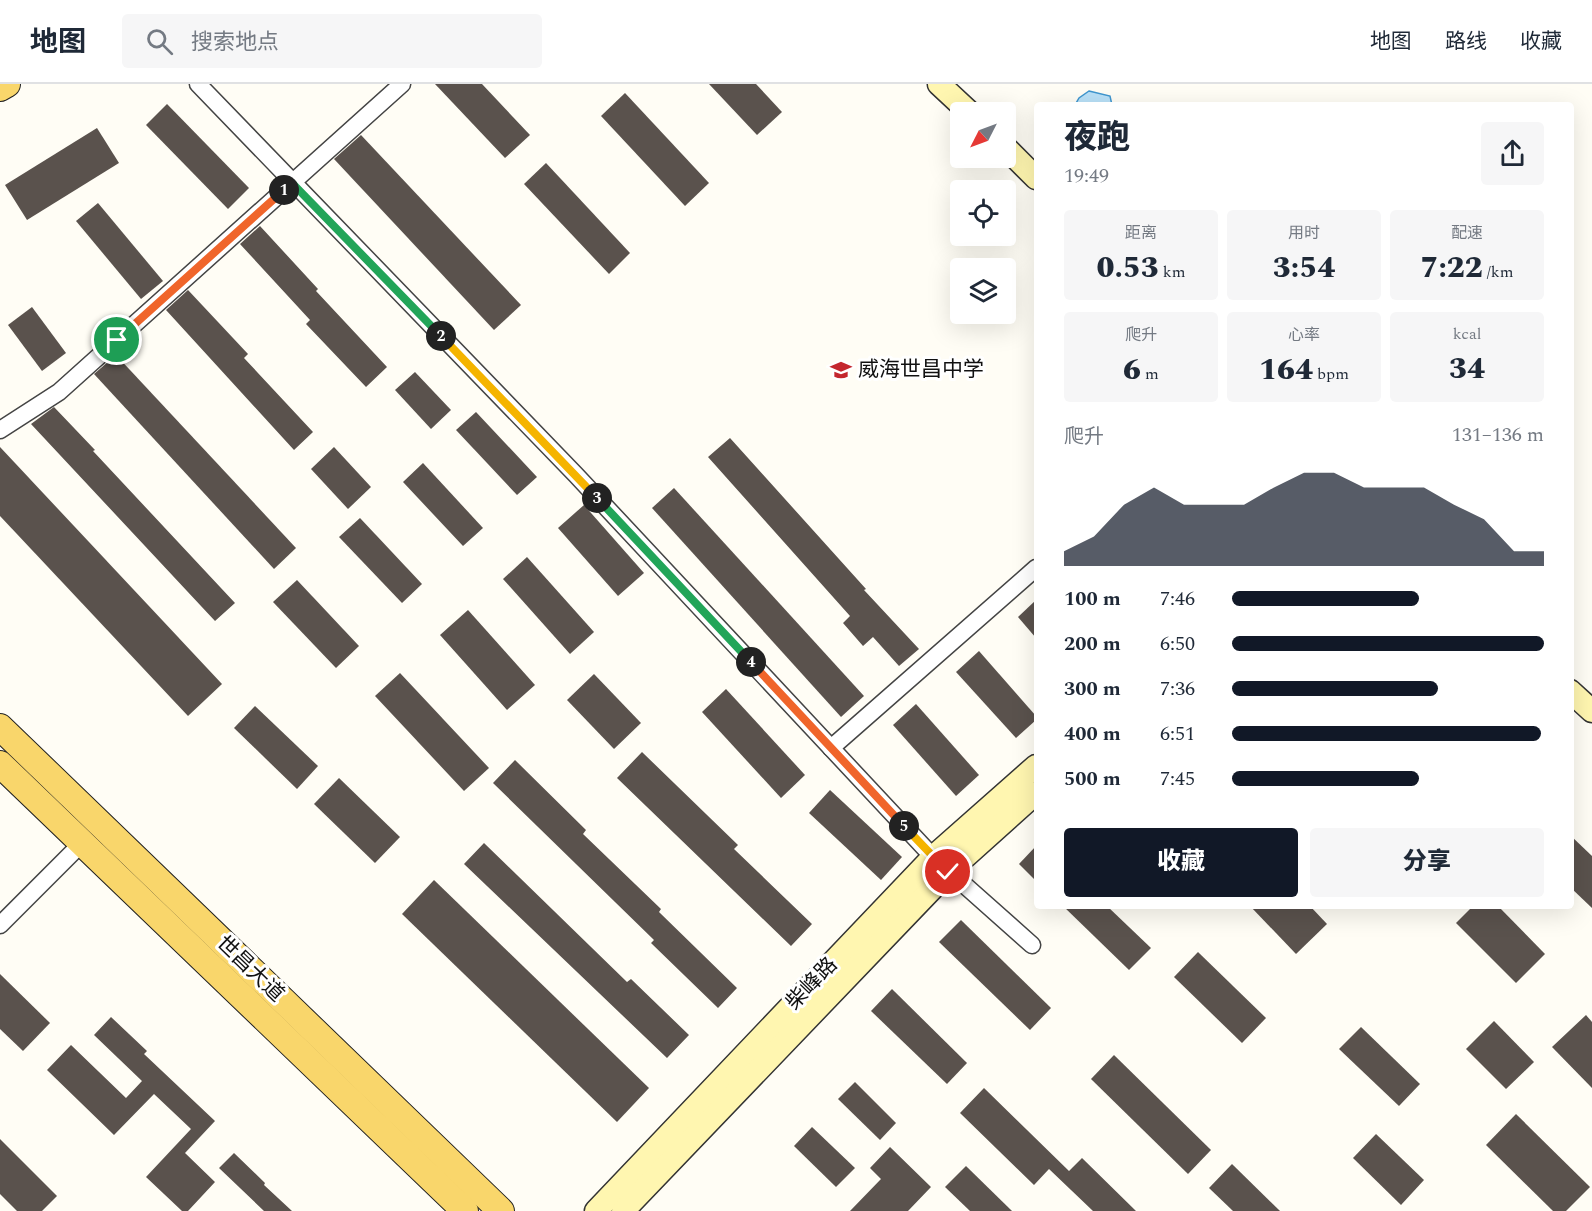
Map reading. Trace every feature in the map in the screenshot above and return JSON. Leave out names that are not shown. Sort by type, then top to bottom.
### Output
[{"type":"main road","points":[[0,88],[7,84]]},
{"type":"main road","name":"世昌大道","points":[[0,727],[501,1211]]},
{"type":"main road","name":"世昌大道","points":[[0,764],[465,1211]]},
{"type":"street","points":[[198,84],[576,475],[941,864],[1032,945]]},
{"type":"street","points":[[0,430],[59,392],[402,84]]},
{"type":"street","points":[[939,84],[958,102]]},
{"type":"street","points":[[1016,158],[1034,176]]},
{"type":"street","points":[[831,748],[1034,570]]},
{"type":"street","points":[[1574,695],[1592,711]]},
{"type":"street","name":"柴峰路","points":[[596,1211],[1034,768]]},
{"type":"street","name":"柴峰路","points":[[623,1211],[941,864],[1034,794]]},
{"type":"street","points":[[0,925],[82,843]]},
{"type":"water","points":[[1089,91],[1110,96],[1111,102],[1077,102]]},
{"type":"building","points":[[435,84],[482,84],[530,135],[505,158]]},
{"type":"building","points":[[709,84],[756,84],[782,112],[757,135]]},
{"type":"building","points":[[625,93],[709,183],[685,206],[601,116]]},
{"type":"building","points":[[167,104],[249,188],[228,209],[146,125]]},
{"type":"building","points":[[97,128],[119,163],[27,220],[5,185]]},
{"type":"building","points":[[361,135],[521,305],[494,330],[334,159]]},
{"type":"building","points":[[546,163],[630,253],[609,274],[524,184]]},
{"type":"building","points":[[98,203],[163,281],[141,299],[76,221]]},
{"type":"building","points":[[260,226],[318,289],[316,291],[387,367],[366,387],[306,324],[310,320],[240,244]]},
{"type":"building","points":[[188,290],[248,354],[244,358],[313,432],[294,450],[166,310]]},
{"type":"building","points":[[32,307],[66,353],[42,371],[8,325]]},
{"type":"building","points":[[116,355],[296,548],[274,569],[94,374]]},
{"type":"building","points":[[415,372],[451,410],[431,429],[395,390]]},
{"type":"building","points":[[54,407],[235,603],[215,621],[31,424]]},
{"type":"building","points":[[476,412],[537,477],[517,495],[456,430]]},
{"type":"building","points":[[730,438],[919,649],[899,666],[873,637],[863,646],[843,623],[850,616],[708,457]]},
{"type":"building","points":[[0,447],[222,684],[188,716],[0,516]]},
{"type":"building","points":[[334,447],[371,487],[348,509],[311,469]]},
{"type":"building","points":[[423,463],[483,528],[463,546],[403,482]]},
{"type":"building","points":[[674,488],[864,696],[841,717],[652,508]]},
{"type":"building","points":[[584,505],[644,573],[618,596],[558,528]]},
{"type":"building","points":[[360,518],[422,584],[402,603],[339,537]]},
{"type":"building","points":[[527,557],[594,632],[570,654],[503,579]]},
{"type":"building","points":[[297,580],[359,646],[336,668],[273,602]]},
{"type":"building","points":[[1034,602],[1034,636],[1018,617]]},
{"type":"building","points":[[468,610],[535,685],[507,710],[440,635]]},
{"type":"building","points":[[979,651],[1034,714],[1034,722],[1016,738],[956,672]]},
{"type":"building","points":[[400,673],[489,768],[464,791],[375,696]]},
{"type":"building","points":[[594,674],[641,723],[614,749],[567,700]]},
{"type":"building","points":[[726,689],[805,775],[781,798],[702,712]]},
{"type":"building","points":[[916,704],[979,775],[956,796],[893,725]]},
{"type":"building","points":[[255,706],[318,766],[297,789],[234,728]]},
{"type":"building","points":[[642,752],[738,845],[734,849],[812,924],[791,946],[617,778]]},
{"type":"building","points":[[515,760],[586,830],[583,834],[661,909],[659,912],[737,988],[718,1008],[651,943],[654,940],[493,783]]},
{"type":"building","points":[[339,778],[400,837],[375,863],[314,804]]},
{"type":"building","points":[[830,790],[902,857],[881,880],[809,813]]},
{"type":"building","points":[[1574,839],[1592,856],[1592,908],[1574,891]]},
{"type":"building","points":[[484,843],[627,982],[631,979],[689,1035],[667,1058],[464,864]]},
{"type":"building","points":[[1034,848],[1034,879],[1019,864]]},
{"type":"building","points":[[434,880],[649,1088],[617,1122],[402,914]]},
{"type":"building","points":[[1066,909],[1110,909],[1151,948],[1129,970]]},
{"type":"building","points":[[1253,909],[1313,909],[1327,924],[1296,954]]},
{"type":"building","points":[[1470,909],[1501,909],[1545,954],[1516,983],[1456,923]]},
{"type":"building","points":[[961,920],[1051,1008],[1030,1030],[939,942]]},
{"type":"building","points":[[1198,952],[1266,1018],[1242,1043],[1174,977]]},
{"type":"building","points":[[0,974],[50,1023],[23,1051],[0,1029]]},
{"type":"building","points":[[892,989],[967,1063],[947,1084],[871,1011]]},
{"type":"building","points":[[1586,1015],[1592,1022],[1592,1088],[1552,1047]]},
{"type":"building","points":[[111,1017],[147,1051],[144,1054],[215,1121],[185,1153],[215,1182],[188,1211],[182,1211],[146,1177],[191,1129],[154,1094],[114,1135],[47,1070],[71,1045],[126,1098],[142,1081],[94,1035]]},
{"type":"building","points":[[1494,1021],[1534,1062],[1506,1089],[1466,1049]]},
{"type":"building","points":[[1361,1027],[1420,1084],[1399,1106],[1339,1049]]},
{"type":"building","points":[[1114,1055],[1211,1150],[1188,1174],[1091,1079]]},
{"type":"building","points":[[855,1082],[896,1123],[880,1140],[838,1099]]},
{"type":"building","points":[[984,1088],[1069,1171],[1082,1158],[1136,1211],[1093,1211],[1049,1169],[1034,1185],[960,1113]]},
{"type":"building","points":[[1516,1114],[1590,1187],[1566,1211],[1553,1211],[1486,1145]]},
{"type":"building","points":[[812,1127],[855,1168],[836,1187],[794,1146]]},
{"type":"building","points":[[1376,1134],[1424,1180],[1401,1205],[1353,1158]]},
{"type":"building","points":[[0,1139],[57,1196],[42,1211],[17,1211],[0,1194]]},
{"type":"building","points":[[890,1147],[931,1187],[908,1211],[850,1211],[881,1179],[870,1168]]},
{"type":"building","points":[[234,1153],[292,1211],[264,1211],[219,1168]]},
{"type":"building","points":[[1232,1164],[1280,1211],[1233,1211],[1209,1188]]},
{"type":"building","points":[[966,1166],[1012,1211],[970,1211],[945,1187]]},
{"type":"place","name":"威海世昌中学","points":[[841,370]]},
{"type":"route","points":[[117,340],[292,183],[576,475],[948,872]]}]
